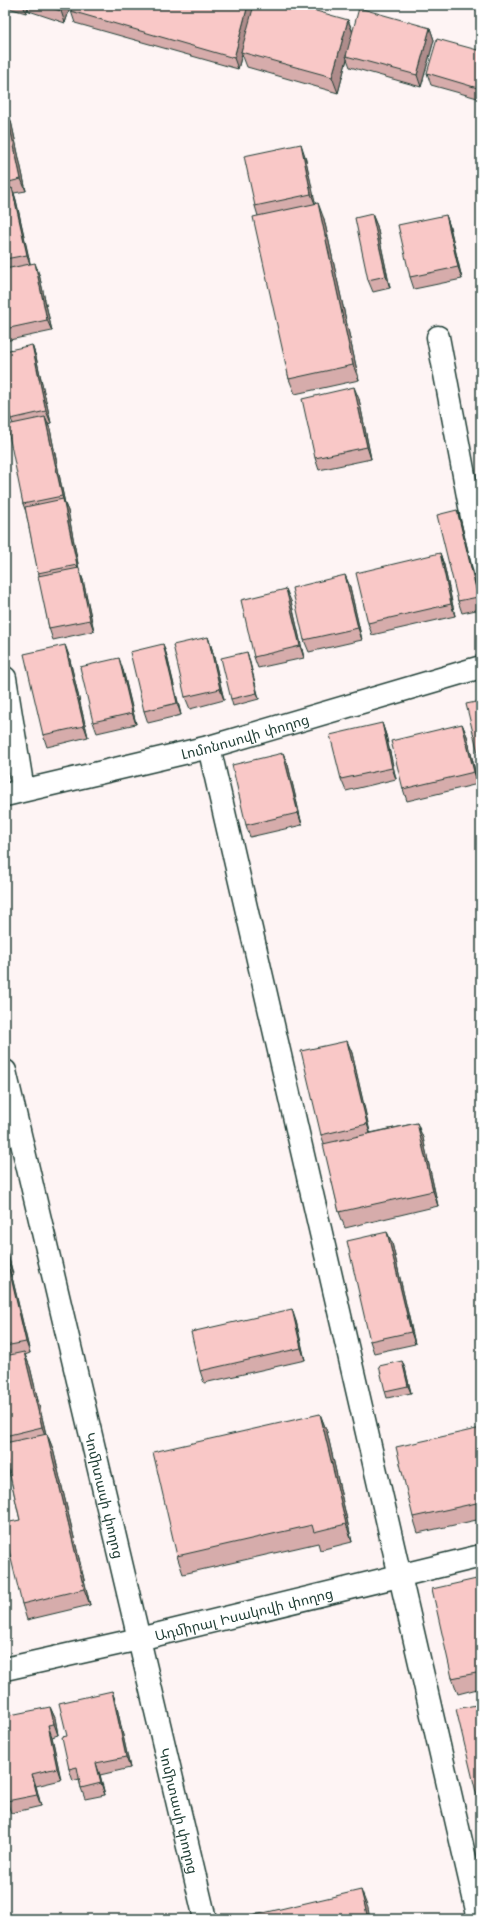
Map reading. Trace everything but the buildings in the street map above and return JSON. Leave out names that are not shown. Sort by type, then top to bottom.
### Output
[{"type":"street","points":[[438,337],[481,565]]},
{"type":"street","name":"Լոմոնոսովի փողոց","points":[[14,792],[209,747],[481,667]]},
{"type":"street","points":[[5,678],[14,792]]},
{"type":"street","points":[[209,747],[479,1919]]},
{"type":"street","name":"Կոմիտասի փողոց","points":[[5,1071],[206,1919]]},
{"type":"street","name":"Ադմիրալ Իսակովի փողոց","points":[[5,1669],[139,1639],[481,1556]]}]
